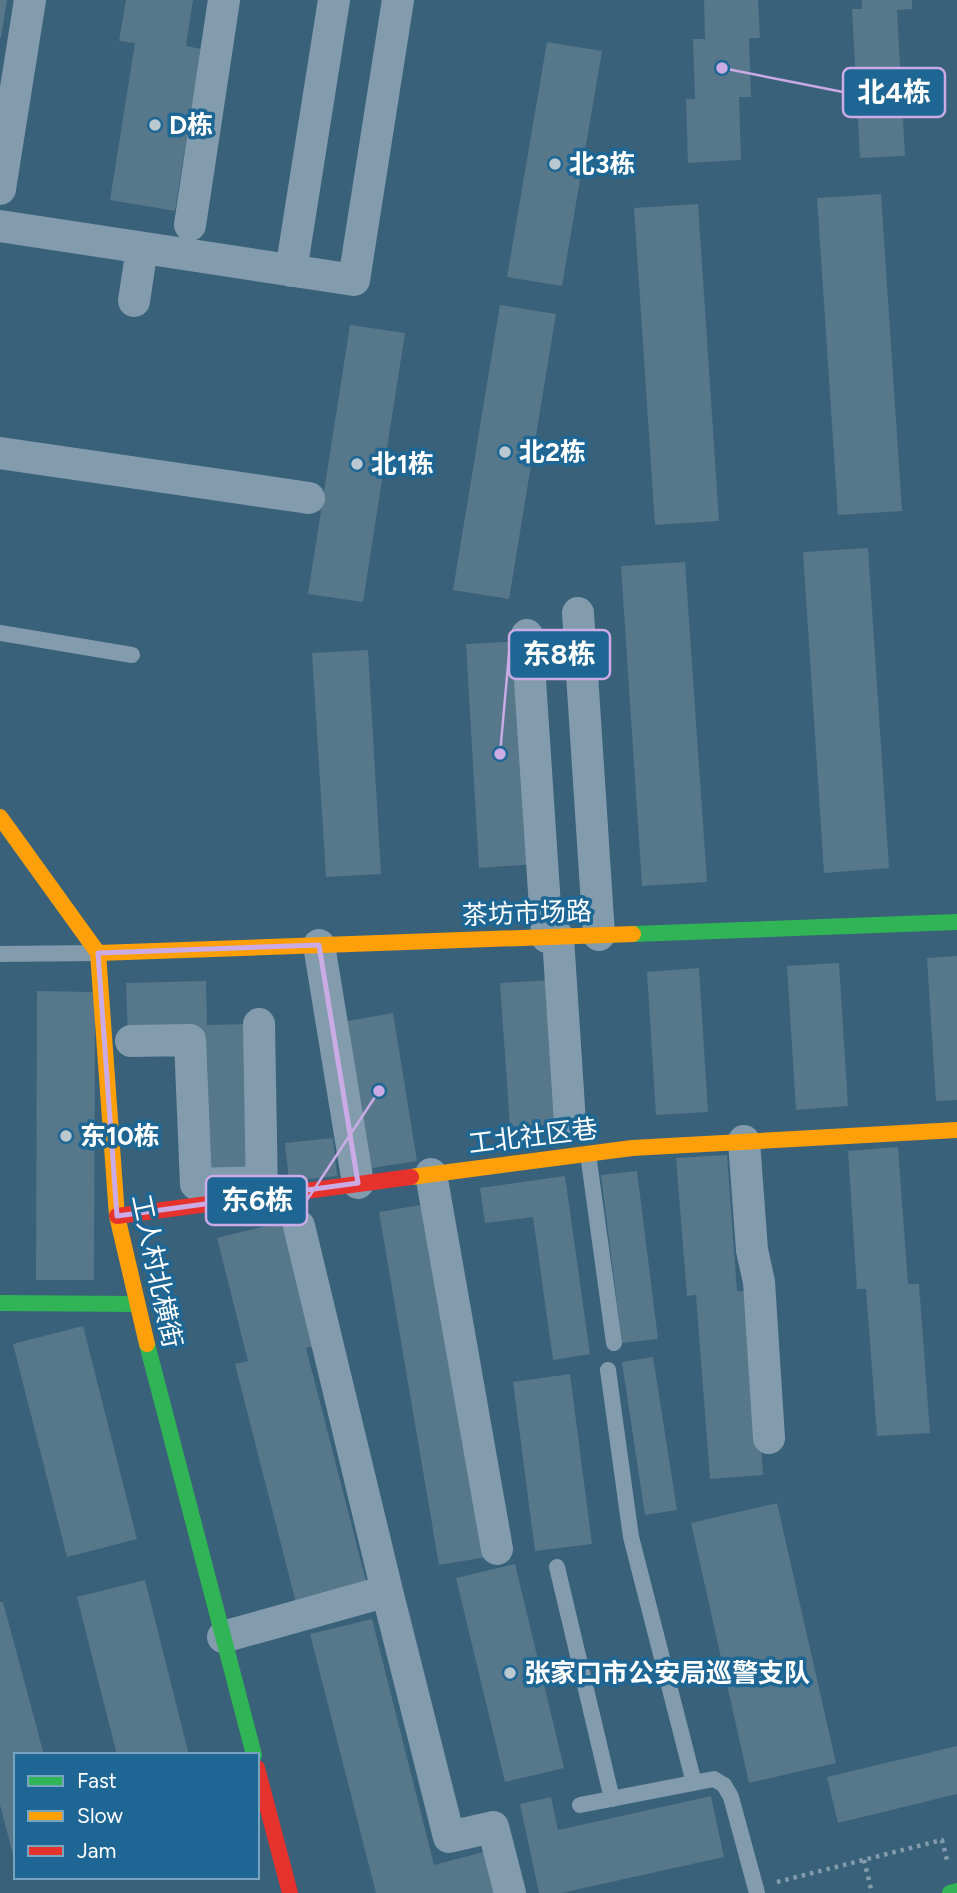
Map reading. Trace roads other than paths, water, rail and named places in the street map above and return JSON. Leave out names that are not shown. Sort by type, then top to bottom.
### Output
[{"type":"main road","points":[[0,817],[98,953]]},
{"type":"main road","name":"茶坊市场路","points":[[98,953],[957,922]]},
{"type":"main road","name":"工人村北横街","points":[[98,953],[117,1216],[136,1304],[253,1753]]},
{"type":"main road","name":"工北社区巷","points":[[117,1216],[262,1189],[358,1183],[632,1148],[957,1130]]},
{"type":"main road","points":[[0,1303],[136,1304]]},
{"type":"main road","points":[[259,1776],[290,1893]]},
{"type":"main road","points":[[950,1893],[957,1891]]},
{"type":"street","points":[[0,190],[30,0]]},
{"type":"street","points":[[190,225],[224,0]]},
{"type":"street","points":[[291,271],[334,0]]},
{"type":"street","points":[[0,226],[354,280],[398,0]]},
{"type":"street","points":[[134,301],[142,248]]},
{"type":"street","points":[[0,453],[309,498]]},
{"type":"street","points":[[578,613],[599,935]]},
{"type":"street","points":[[527,635],[570,1123]]},
{"type":"street","points":[[319,945],[358,1183]]},
{"type":"street","points":[[131,1041],[190,1040],[196,1184],[262,1189],[259,1024]]},
{"type":"street","points":[[744,1142],[752,1250],[759,1282],[769,1438]]},
{"type":"street","points":[[431,1174],[497,1549]]},
{"type":"street","points":[[299,1226],[449,1837],[493,1827],[510,1893]]},
{"type":"street","points":[[223,1637],[387,1591]]},
{"type":"lane","points":[[0,633],[132,655]]},
{"type":"lane","points":[[0,954],[98,953]]},
{"type":"lane","points":[[588,1154],[614,1343]]},
{"type":"lane","points":[[608,1370],[631,1537],[694,1783]]},
{"type":"lane","points":[[557,1567],[612,1799]]},
{"type":"lane","points":[[580,1805],[713,1779],[724,1786],[731,1797],[757,1893]]},
{"type":"place","name":"北4栋","points":[[722,68]]},
{"type":"place","name":"D栋","points":[[155,125]]},
{"type":"place","name":"北3栋","points":[[555,164]]},
{"type":"place","name":"北2栋","points":[[505,452]]},
{"type":"place","name":"北1栋","points":[[357,464]]},
{"type":"place","name":"东8栋","points":[[500,754]]},
{"type":"place","name":"东6栋","points":[[379,1091]]},
{"type":"place","name":"东10栋","points":[[66,1136]]},
{"type":"place","name":"张家口市公安局巡警支队","points":[[510,1673]]}]
